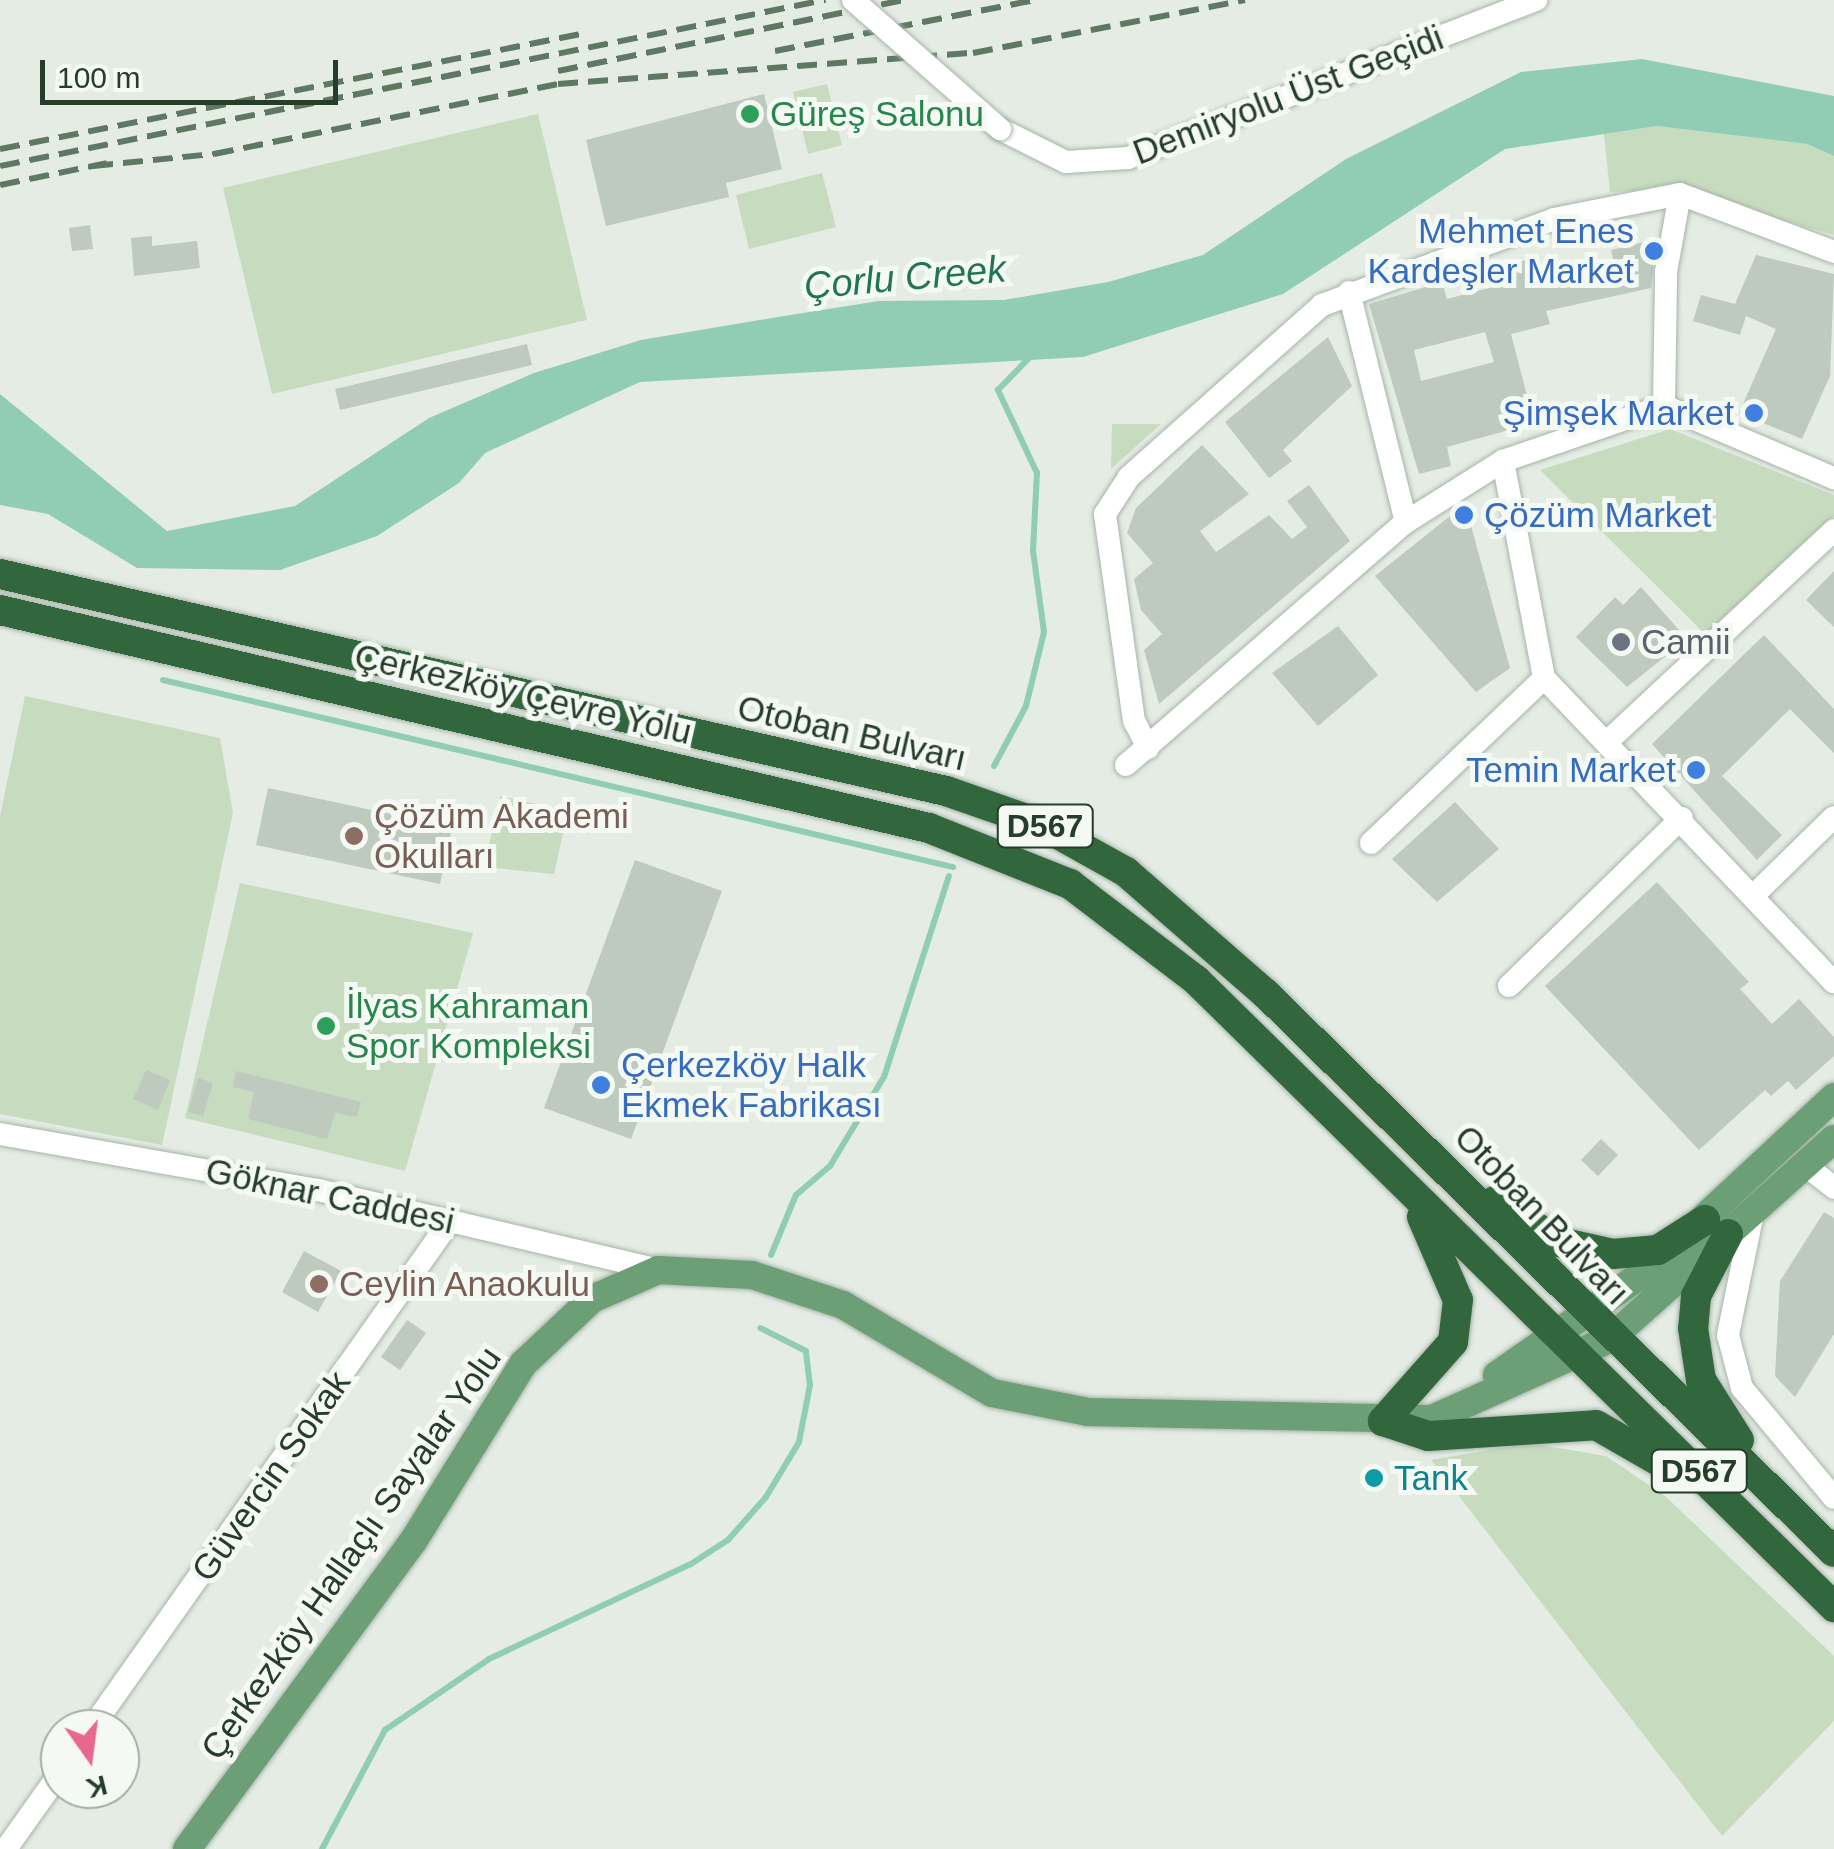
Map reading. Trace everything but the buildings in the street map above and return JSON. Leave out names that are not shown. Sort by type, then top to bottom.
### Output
[{"type":"highway","name":"Otoban Bulvarı","points":[[0,574],[946,791],[1038,823],[1126,872],[1430,1154],[1610,1339],[1834,1552]]},
{"type":"highway","name":"Çerkezköy Çevre Yolu","points":[[0,610],[930,828],[1070,884],[1196,980],[1405,1189],[1572,1345]]},
{"type":"highway","points":[[1430,1154],[1559,1242],[1614,1254],[1658,1250],[1717,1227]]},
{"type":"highway","points":[[1405,1189],[1448,1260],[1458,1300],[1453,1342],[1383,1421],[1428,1436],[1596,1425],[1652,1451],[1811,1582]]},
{"type":"highway","points":[[1717,1227],[1696,1296],[1701,1380],[1807,1524]]},
{"type":"highway","name":"Otoban Bulvarı","points":[[1572,1345],[1834,1606]]},
{"type":"main road","points":[[1383,1421],[1572,1345],[1610,1339],[1834,1098]]},
{"type":"main road","points":[[1572,1345],[1589,1316],[1717,1227],[1752,1213],[1834,1138]]},
{"type":"main road","name":"Çerkezköy Hallaçlı Sayalar Yolu","points":[[188,1849],[414,1540],[524,1364],[592,1299],[658,1270],[752,1275],[842,1305],[992,1393],[1088,1412],[1383,1421]]},
{"type":"street","name":"Demiryolu Üst Geçidi","points":[[853,0],[1000,129],[1066,162],[1128,158],[1536,0]]},
{"type":"street","points":[[1148,748],[1134,721],[1105,514],[1113,494],[1322,305],[1349,292],[1609,202],[1680,194],[1834,252]]},
{"type":"street","points":[[1664,406],[1666,272],[1680,194]]},
{"type":"street","points":[[1349,292],[1406,522]]},
{"type":"street","points":[[1126,765],[1406,522],[1503,461],[1664,406],[1834,478]]},
{"type":"street","points":[[1503,461],[1544,678],[1755,894],[1834,982]]},
{"type":"street","points":[[1608,741],[1834,530]]},
{"type":"street","points":[[1371,843],[1544,678]]},
{"type":"street","points":[[1755,894],[1834,817]]},
{"type":"street","points":[[1509,986],[1682,818]]},
{"type":"street","name":"Göknar Caddesi","points":[[0,1134],[450,1221],[658,1270]]},
{"type":"street","points":[[1805,1164],[1834,1188]]},
{"type":"street","points":[[1752,1213],[1728,1335],[1742,1388],[1834,1498]]},
{"type":"street","name":"Güvercin Sokak","points":[[105,1709],[450,1221]]},
{"type":"street","points":[[6,1849],[40,1801]]},
{"type":"shaded area","points":[[1642,59],[1834,96],[1834,156],[1807,144],[1657,126],[1505,149],[1283,294],[1083,357],[640,382],[485,453],[459,483],[377,536],[280,570],[137,568],[48,514],[0,505],[0,394],[167,531],[295,506],[429,418],[534,373],[641,340],[778,317],[879,301],[1004,300],[1108,282],[1203,255],[1346,159],[1521,72]]},
{"type":"shaded area","points":[[827,84],[842,145],[808,154],[793,92]]},
{"type":"shaded area","points":[[538,114],[587,320],[272,394],[223,188]]},
{"type":"shaded area","points":[[1657,126],[1807,144],[1834,156],[1834,235],[1673,189],[1610,192],[1604,134]]},
{"type":"shaded area","points":[[822,173],[836,227],[749,249],[736,195]]},
{"type":"shaded area","points":[[1112,424],[1161,424],[1111,469]]},
{"type":"shaded area","points":[[1670,429],[1834,495],[1834,516],[1705,634],[1540,470]]},
{"type":"shaded area","points":[[25,696],[220,738],[233,813],[162,1145],[0,1114],[0,816]]},
{"type":"shaded area","points":[[500,796],[568,811],[554,874],[484,867]]},
{"type":"shaded area","name":"İlyas Kahraman Spor Kompleksi","points":[[240,883],[473,933],[405,1171],[185,1118]]},
{"type":"shaded area","points":[[1529,1443],[1606,1456],[1665,1496],[1834,1656],[1834,1721],[1722,1836],[1431,1460]]},
{"type":"waterway","points":[[994,766],[1026,706],[1044,632],[1033,551],[1037,473],[998,390],[1029,358]]},
{"type":"waterway","points":[[163,680],[953,867]]},
{"type":"waterway","points":[[771,1255],[796,1195],[830,1166],[884,1077],[949,876]]},
{"type":"waterway","points":[[322,1849],[385,1730],[489,1659],[691,1564],[728,1540],[766,1497],[799,1442],[810,1385],[806,1351],[760,1328]]},
{"type":"railway","points":[[0,166],[825,0]]},
{"type":"railway","points":[[558,71],[905,0]]},
{"type":"railway","points":[[775,51],[1035,0]]},
{"type":"railway","points":[[93,166],[214,154],[558,84],[973,53],[1245,0]]},
{"type":"railway","points":[[0,149],[586,33]]},
{"type":"railway","points":[[0,185],[107,163]]},
{"type":"place","name":"Güreş Salonu","points":[[750,114]]},
{"type":"place","name":"Mehmet Enes Kardeşler Market","points":[[1654,251]]},
{"type":"place","name":"Şimşek Market","points":[[1754,413]]},
{"type":"place","name":"Çözüm Market","points":[[1464,515]]},
{"type":"place","name":"Camii","points":[[1621,642]]},
{"type":"place","name":"Temin Market","points":[[1696,770]]},
{"type":"place","name":"Çözüm Akademi Okulları","points":[[354,836]]},
{"type":"place","name":"İlyas Kahraman Spor Kompleksi","points":[[326,1026]]},
{"type":"place","name":"Çerkezköy Halk Ekmek Fabrikası","points":[[601,1085]]},
{"type":"place","name":"Ceylin Anaokulu","points":[[319,1284]]},
{"type":"place","name":"Tank","points":[[1374,1478]]},
{"type":"water label","name":"Çorlu Creek","points":[[905,278]]}]
